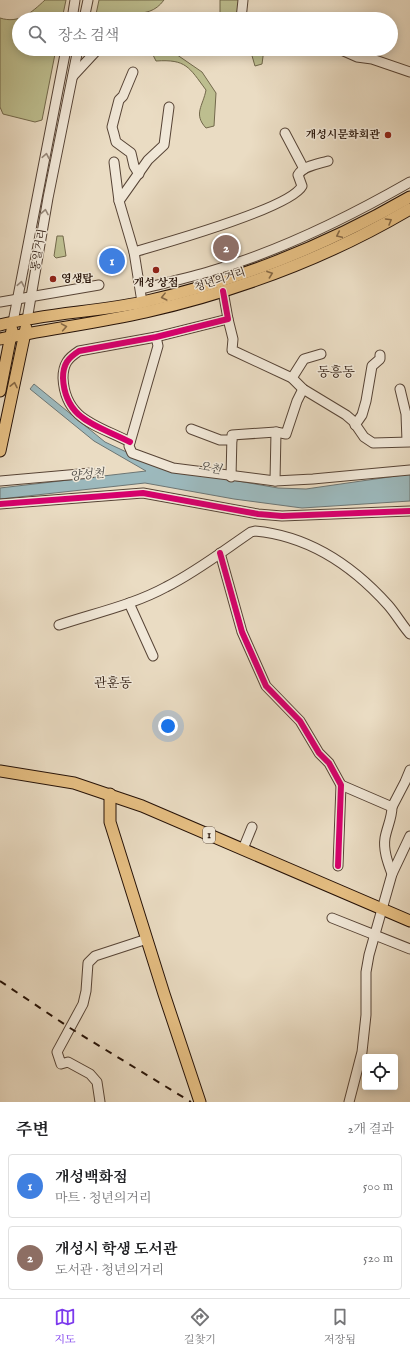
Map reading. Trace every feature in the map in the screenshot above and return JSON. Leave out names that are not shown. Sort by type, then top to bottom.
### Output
[{"type":"main road","name":"청년의거리","points":[[0,325],[142,302],[218,282],[298,254],[372,219],[410,197]]},
{"type":"main road","name":"청년의거리","points":[[5,338],[145,312],[223,291],[302,262],[380,227],[410,209]]},
{"type":"main road","name":"통일거리","points":[[0,451],[27,320]]},
{"type":"main road","name":"통일거리","points":[[0,391],[5,338],[13,322]]},
{"type":"main road","name":"1","points":[[0,771],[74,783],[110,794],[410,921]]},
{"type":"main road","points":[[110,794],[110,822],[200,1102]]},
{"type":"street","points":[[73,12],[75,0]]},
{"type":"street","points":[[85,12],[88,0]]},
{"type":"street","points":[[242,12],[243,0]]},
{"type":"street","name":"통일거리","points":[[13,322],[65,56]]},
{"type":"street","name":"통일거리","points":[[27,320],[48,198],[76,56]]},
{"type":"street","points":[[72,77],[92,56]]},
{"type":"street","points":[[355,56],[372,59],[410,72]]},
{"type":"street","points":[[132,72],[123,96],[118,100],[112,128],[116,142],[131,153],[134,166],[139,174]]},
{"type":"street","points":[[119,201],[148,160],[164,145],[169,107]]},
{"type":"street","points":[[285,133],[304,169]]},
{"type":"street","points":[[134,252],[229,223],[285,199],[302,186],[298,175],[304,169],[328,161]]},
{"type":"street","points":[[114,162],[119,201],[134,252],[142,302]]},
{"type":"street","points":[[141,289],[212,271],[294,242],[365,208],[410,182]]},
{"type":"street","points":[[0,302],[99,285]]},
{"type":"street","points":[[223,291],[233,339],[232,350],[292,378],[303,389],[346,415],[364,438],[373,443],[409,442],[406,414],[400,389]]},
{"type":"street","points":[[130,442],[76,414],[68,403],[64,390],[63,369],[69,357],[79,351],[156,337],[228,319]]},
{"type":"street","points":[[156,337],[158,346],[128,446],[132,454],[173,468],[231,477],[275,481],[320,479],[410,470]]},
{"type":"street","points":[[292,378],[304,359],[321,354]]},
{"type":"street","points":[[355,425],[364,408],[372,366],[380,359],[380,355]]},
{"type":"street","points":[[231,477],[232,435],[276,432],[286,434],[303,389]]},
{"type":"street","points":[[191,429],[220,440],[232,440]]},
{"type":"street","points":[[275,481],[276,432]]},
{"type":"street","points":[[0,481],[91,473]]},
{"type":"street","points":[[0,504],[143,493],[258,514],[282,516],[317,516],[410,511]]},
{"type":"street","points":[[255,531],[258,514]]},
{"type":"street","points":[[59,625],[129,603],[165,588],[251,532],[255,531],[304,543],[317,548],[334,558],[366,582],[390,607],[410,634]]},
{"type":"street","points":[[220,553],[242,632],[266,686],[300,721],[319,753],[330,763],[341,785],[338,866]]},
{"type":"street","points":[[129,603],[153,656]]},
{"type":"street","points":[[392,874],[386,857],[385,838],[392,815],[392,807],[410,770]]},
{"type":"street","points":[[341,785],[392,807]]},
{"type":"street","points":[[243,850],[252,827]]},
{"type":"street","points":[[349,1102],[362,1052],[366,1015],[366,972],[374,935],[383,910],[384,899],[392,874],[410,836]]},
{"type":"street","points":[[332,918],[410,948]]},
{"type":"street","points":[[100,1102],[97,1082],[90,1074],[68,1062],[61,1064],[57,1052],[83,1004],[86,990],[88,963],[95,956],[147,939]]},
{"type":"green space","points":[[45,0],[66,0],[63,12],[31,12]]},
{"type":"green space","points":[[99,0],[164,0],[154,9],[146,12],[96,12]]},
{"type":"green space","points":[[220,0],[241,0],[240,12],[220,12]]},
{"type":"green space","points":[[0,18],[12,20],[12,56],[55,56],[42,120],[35,122],[3,114],[0,107]]},
{"type":"green space","points":[[154,56],[179,56],[202,72],[216,93],[214,126],[206,128],[202,123],[199,114],[206,90],[191,70],[181,63],[174,61],[156,61]]},
{"type":"green space","points":[[252,56],[263,56],[262,64],[255,66]]},
{"type":"green space","points":[[57,236],[63,236],[66,256],[56,258],[54,256]]},
{"type":"water","points":[[34,384],[105,442],[135,456],[169,469],[278,488],[306,489],[410,474],[410,501],[302,508],[234,499],[145,483],[0,499],[0,488],[146,471],[94,441],[30,389]]},
{"type":"railway","points":[[0,981],[70,1028],[191,1102]]},
{"type":"cycle path","points":[[130,442],[95,425],[76,412],[65,392],[63,378],[65,365],[72,356],[79,351],[156,337],[228,319],[223,291]]},
{"type":"cycle path","points":[[0,504],[143,493],[258,514],[282,516],[410,511]]},
{"type":"cycle path","points":[[220,553],[242,632],[266,686],[300,721],[319,753],[329,763],[341,785],[338,866]]},
{"type":"place","name":"개성시문화회관","points":[[388,135]]},
{"type":"place","name":"개성시 학생 도서관","points":[[226,248]]},
{"type":"place","name":"개성백화점","points":[[112,261]]},
{"type":"place","name":"개성 상점","points":[[156,270]]},
{"type":"place","name":"영생탑","points":[[53,279]]},
{"type":"district","name":"동흥동","points":[[336,372]]},
{"type":"district","name":"관훈동","points":[[113,683]]},
{"type":"water label","name":"오천","points":[[210,468]]},
{"type":"water label","name":"양성천","points":[[87,475]]}]
